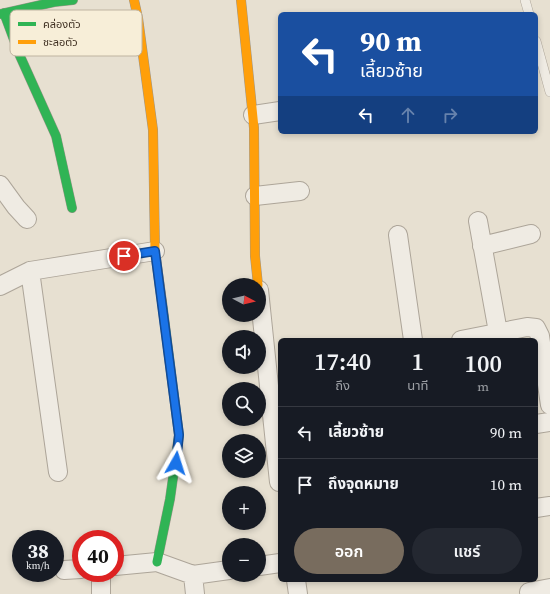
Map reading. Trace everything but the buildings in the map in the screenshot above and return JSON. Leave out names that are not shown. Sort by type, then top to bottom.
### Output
[{"type":"street","points":[[20,10],[66,0]]},
{"type":"street","points":[[134,0],[136,10]]},
{"type":"street","points":[[242,0],[254,128],[255,256],[257,278]]},
{"type":"street","points":[[2,14],[10,33]]},
{"type":"street","points":[[142,48],[153,130],[155,251],[179,435],[176,463],[157,562]]},
{"type":"street","points":[[20,56],[56,136],[72,208]]},
{"type":"street","points":[[253,115],[278,111]]},
{"type":"street","points":[[0,185],[16,207],[27,218]]},
{"type":"street","points":[[255,196],[300,191]]},
{"type":"street","points":[[478,221],[498,332]]},
{"type":"street","points":[[482,246],[531,234]]},
{"type":"street","points":[[398,235],[413,338]]},
{"type":"street","points":[[0,286],[30,271],[155,251]]},
{"type":"street","points":[[30,271],[58,472]]},
{"type":"street","points":[[265,322],[274,371],[278,460]]},
{"type":"street","points":[[470,338],[527,327],[536,328],[540,336],[550,405]]},
{"type":"street","points":[[538,424],[550,422]]},
{"type":"street","points":[[538,508],[550,506]]},
{"type":"street","points":[[124,565],[157,562],[193,575],[222,571]]},
{"type":"street","points":[[266,565],[278,563]]},
{"type":"street","points":[[193,575],[195,594]]},
{"type":"street","points":[[101,582],[101,594]]},
{"type":"street","points":[[296,582],[298,594]]},
{"type":"street","points":[[529,592],[550,588]]},
{"type":"lane","points":[[525,0],[528,12]]},
{"type":"lane","points":[[538,48],[550,92]]},
{"type":"traffic: fast","points":[[18,10],[54,2],[73,0]]},
{"type":"traffic: fast","points":[[0,14],[10,12]]},
{"type":"traffic: fast","points":[[4,13],[10,29]]},
{"type":"traffic: fast","points":[[20,56],[56,136],[72,208]]},
{"type":"traffic: fast","points":[[157,562],[170,499],[179,435],[162,302]]},
{"type":"traffic: slow","points":[[134,0],[136,10]]},
{"type":"traffic: slow","points":[[241,0],[254,128],[255,256],[257,278]]},
{"type":"traffic: slow","points":[[142,48],[153,130],[155,251],[162,302]]},
{"type":"route","points":[[124,256],[155,251],[179,435],[176,463]]}]
